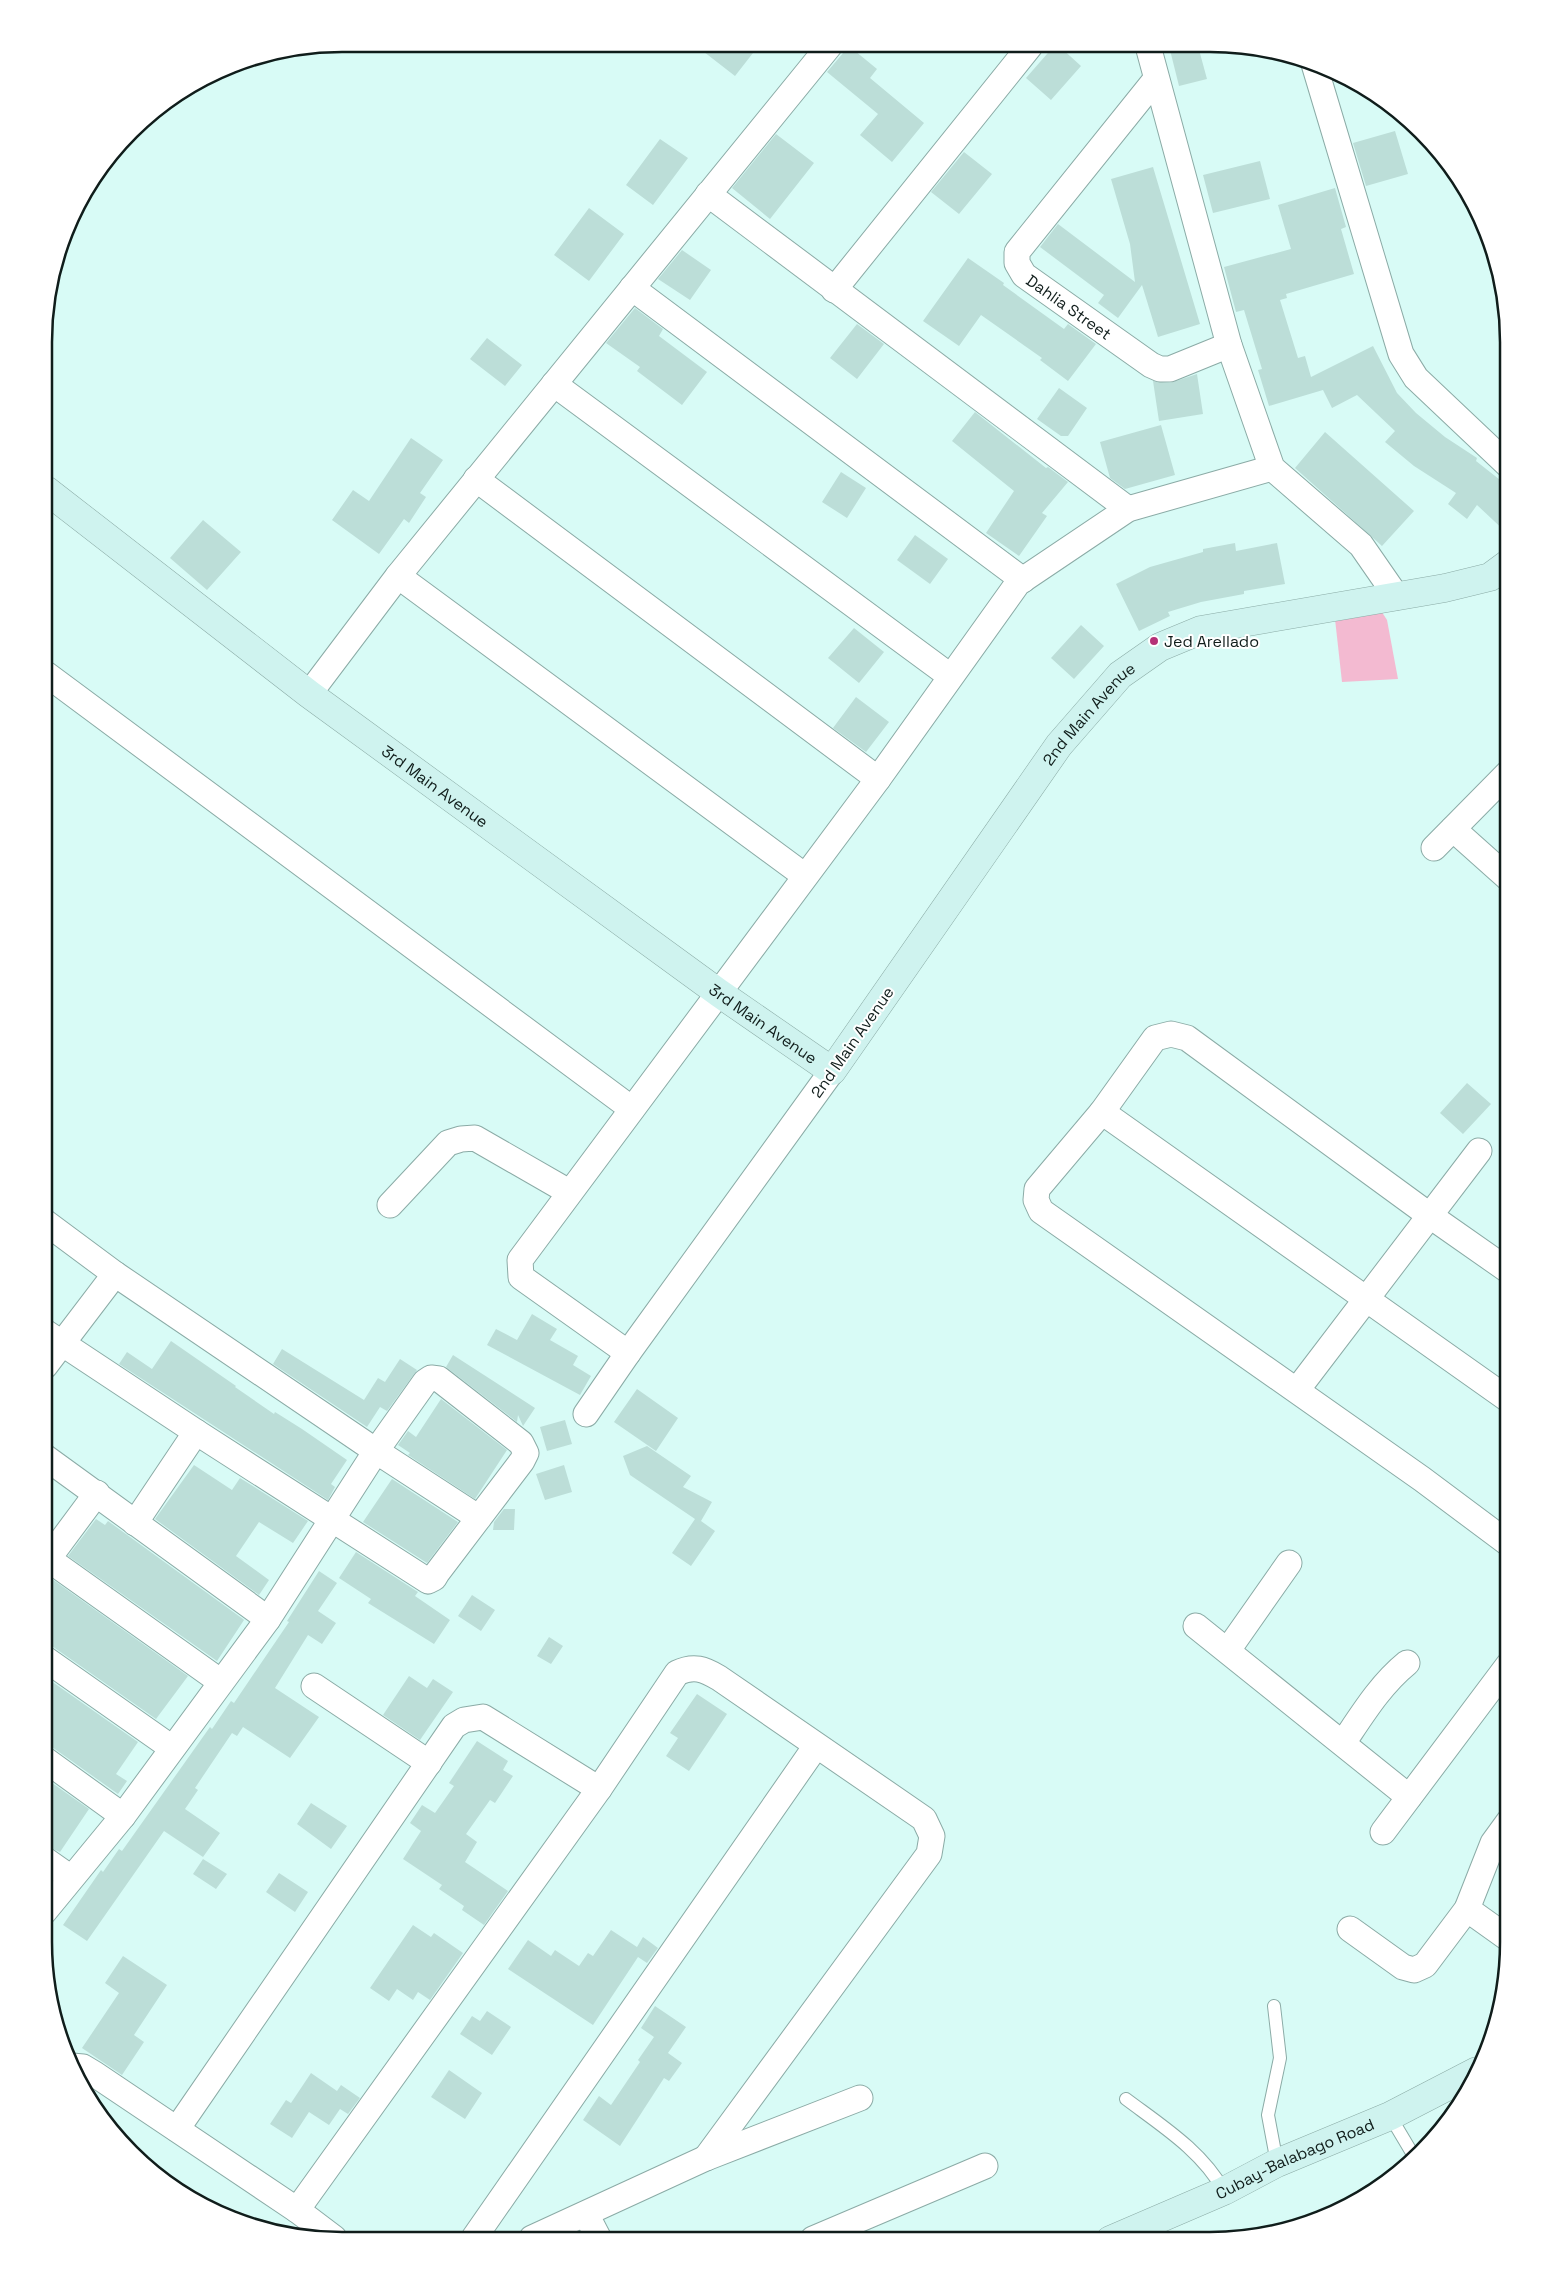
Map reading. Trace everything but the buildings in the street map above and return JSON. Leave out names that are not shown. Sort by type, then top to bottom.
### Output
[{"type":"street","points":[[309,694],[398,576],[823,53]]},
{"type":"street","points":[[834,290],[1024,53]]},
{"type":"street","points":[[1150,53],[1230,345],[1272,468],[1361,545],[1397,597]]},
{"type":"street","points":[[1317,73],[1400,354],[1416,378],[1500,457]]},
{"type":"street","name":"Dahlia Street","points":[[1156,79],[1017,252],[1017,263],[1024,275],[1150,365],[1160,369],[1170,369],[1230,345]]},
{"type":"street","points":[[708,194],[1128,508]]},
{"type":"street","points":[[632,288],[1023,580]]},
{"type":"street","points":[[554,384],[950,676]]},
{"type":"street","points":[[628,1353],[521,1277],[520,1260],[568,1192],[878,779],[1018,583],[1128,508],[1272,468]]},
{"type":"street","points":[[476,479],[878,779]]},
{"type":"street","name":"3rd Main Avenue","points":[[53,495],[309,694],[719,993],[832,1072]]},
{"type":"street","name":"2nd Main Avenue","points":[[586,1414],[628,1353],[832,1072],[1059,745],[1120,675],[1160,647],[1201,630],[1397,597],[1490,577],[1500,570]]},
{"type":"street","points":[[398,576],[805,876]]},
{"type":"street","points":[[53,679],[632,1109]]},
{"type":"street","points":[[1434,848],[1500,781]]},
{"type":"street","points":[[1453,828],[1500,870]]},
{"type":"street","points":[[1500,1265],[1429,1216],[1187,1038],[1171,1034],[1155,1038],[1102,1112],[1038,1188],[1036,1200],[1041,1211],[1422,1478],[1500,1537]]},
{"type":"street","points":[[1102,1112],[1500,1394]]},
{"type":"street","points":[[390,1204],[448,1144],[461,1139],[475,1138],[568,1192]]},
{"type":"street","points":[[1297,1390],[1479,1151]]},
{"type":"street","points":[[53,1228],[115,1274],[376,1451],[479,1518]]},
{"type":"street","points":[[53,1900],[123,1816],[268,1619],[331,1519],[376,1451],[425,1382],[431,1378],[439,1378],[521,1443],[526,1453],[434,1578],[428,1581],[331,1519],[196,1432],[53,1338],[115,1274]]},
{"type":"street","points":[[135,1523],[196,1432]]},
{"type":"street","points":[[53,1463],[97,1493],[135,1523],[268,1619]]},
{"type":"street","points":[[53,1549],[97,1493]]},
{"type":"street","points":[[53,1563],[221,1682]]},
{"type":"street","points":[[1228,1650],[1289,1563]]},
{"type":"street","points":[[1196,1626],[1409,1797]]},
{"type":"street","points":[[1343,1743],[1378,1692],[1394,1673],[1407,1663]]},
{"type":"street","points":[[53,1664],[172,1748]]},
{"type":"street","points":[[297,2210],[599,1789],[678,1673],[688,1668],[704,1669],[924,1819],[932,1836],[929,1854],[706,2158]]},
{"type":"street","points":[[1383,1832],[1500,1676]]},
{"type":"street","points":[[314,1686],[429,1763]]},
{"type":"street","points":[[177,2129],[454,1726],[464,1720],[484,1717],[599,1789]]},
{"type":"street","points":[[478,2232],[816,1746]]},
{"type":"street","points":[[53,1765],[123,1816]]},
{"type":"street","points":[[1350,1929],[1403,1967],[1414,1970],[1425,1965],[1467,1909],[1493,1843],[1500,1833]]},
{"type":"street","points":[[53,1866],[70,1878]]},
{"type":"street","points":[[1467,1909],[1500,1933]]},
{"type":"street","points":[[81,2067],[94,2073],[297,2210],[325,2231]]},
{"type":"street","name":"Cubay-Balabago Road","points":[[1129,2232],[1224,2191],[1277,2163],[1390,2116],[1469,2074]]},
{"type":"street","points":[[546,2232],[706,2158],[860,2098]]},
{"type":"street","points":[[829,2232],[985,2166]]},
{"type":"street","points":[[586,2214],[596,2232]]},
{"type":"lane","points":[[1274,2006],[1280,2058],[1268,2115],[1277,2163]]},
{"type":"lane","points":[[1126,2099],[1192,2149],[1217,2177],[1224,2191]]},
{"type":"lane","points":[[1390,2116],[1411,2152]]},
{"type":"shaded area","points":[[1376,603],[1387,620],[1398,679],[1342,682],[1334,610]]},
{"type":"place","name":"Jed Arellado","points":[[1154,641]]}]
